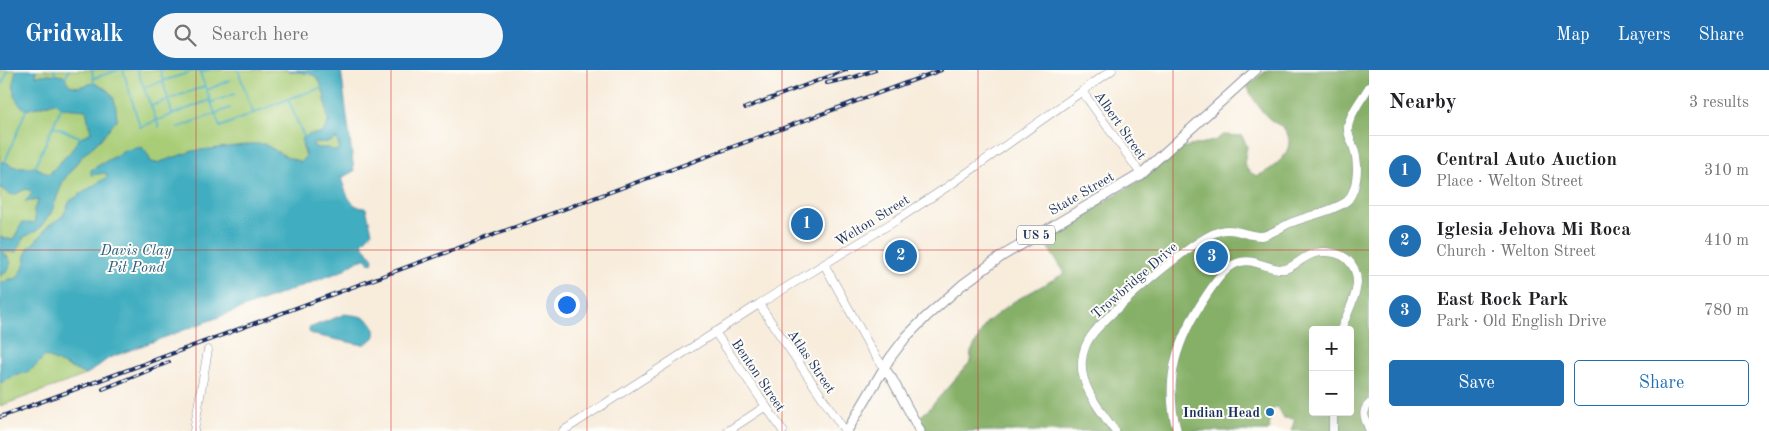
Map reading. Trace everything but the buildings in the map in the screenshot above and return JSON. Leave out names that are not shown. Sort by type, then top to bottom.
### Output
[{"type":"main road","name":"State Street","points":[[846,431],[896,350],[918,324],[979,272],[1018,245],[1141,174],[1256,70]]},
{"type":"main road","points":[[884,368],[892,378],[920,431]]},
{"type":"street","name":"Welton Street","points":[[563,431],[759,304],[950,185],[1112,70]]},
{"type":"street","name":"Trowbridge Drive","points":[[1115,431],[1087,387],[1082,373],[1083,354],[1092,335],[1139,290],[1205,237],[1228,230],[1264,235],[1290,223],[1338,206],[1348,200],[1355,186],[1356,168],[1355,154],[1348,135],[1348,127],[1353,114],[1369,87]]},
{"type":"street","name":"Albert Street","points":[[1082,91],[1141,174]]},
{"type":"street","points":[[1177,431],[1171,400],[1174,361],[1189,323],[1206,296],[1226,270],[1239,262],[1252,261],[1275,268],[1288,268],[1310,254],[1324,252],[1338,254],[1347,258],[1357,270],[1360,282],[1358,296],[1343,326]]},
{"type":"street","points":[[824,264],[871,349],[884,368]]},
{"type":"street","name":"Atlas Street","points":[[759,304],[846,431]]},
{"type":"street","name":"Benton Street","points":[[715,332],[783,431]]},
{"type":"street","points":[[194,431],[208,350]]},
{"type":"street","points":[[1369,404],[1364,408],[1369,429]]},
{"type":"street","points":[[728,431],[766,406]]},
{"type":"street","points":[[1333,416],[1334,431]]},
{"type":"green space","points":[[0,70],[16,70],[14,81],[36,108],[55,102],[86,110],[91,132],[78,140],[71,151],[49,174],[35,167],[15,167],[5,162],[0,162]]},
{"type":"green space","points":[[36,70],[285,70],[307,73],[317,78],[323,90],[328,124],[321,134],[315,133],[302,146],[306,156],[301,162],[287,157],[264,144],[193,151],[157,163],[151,162],[148,155],[125,150],[91,170],[106,173],[107,177],[70,201],[63,216],[48,226],[28,248],[23,269],[16,279],[10,279],[0,284],[0,276],[8,271],[9,258],[3,252],[21,245],[24,237],[38,230],[51,213],[63,181],[83,155],[99,141],[117,119],[94,83],[78,87],[69,85],[64,76],[49,74],[35,76]]},
{"type":"green space","points":[[1267,70],[1369,70],[1369,431],[1291,431],[1295,419],[1284,418],[1278,407],[1275,407],[1270,414],[1270,429],[1268,431],[924,431],[917,419],[928,410],[970,362],[971,352],[986,323],[1013,302],[1065,273],[1044,242],[1139,181],[1176,149],[1214,141],[1223,135],[1242,136],[1247,146],[1244,164],[1249,172],[1257,176],[1271,169],[1283,158],[1289,144],[1289,137],[1281,126],[1264,114],[1247,86]]},
{"type":"green space","points":[[336,137],[340,148],[335,151],[328,148],[316,148],[312,143]]},
{"type":"green space","points":[[0,187],[7,193],[26,189],[34,192],[26,201],[39,199],[34,209],[34,223],[18,230],[13,240],[0,237]]},
{"type":"green space","points":[[44,356],[48,356],[86,375],[0,406],[0,384],[7,379],[30,370]]},
{"type":"water","points":[[16,70],[36,70],[36,76],[49,74],[64,76],[69,85],[78,87],[94,83],[101,86],[113,96],[117,119],[99,141],[83,155],[63,181],[51,213],[38,230],[24,237],[16,252],[3,252],[11,262],[8,271],[0,276],[0,237],[13,240],[22,223],[34,223],[34,209],[39,200],[25,202],[33,192],[26,189],[14,195],[7,193],[0,187],[0,162],[5,162],[15,167],[35,167],[49,174],[71,151],[78,140],[91,132],[86,110],[61,108],[55,102],[26,110],[21,106],[14,92]]},
{"type":"water","name":"Davis Clay Pit Pond","points":[[285,70],[341,70],[354,171],[341,178],[352,202],[366,208],[372,232],[362,243],[373,259],[372,264],[368,262],[368,258],[355,262],[342,271],[109,358],[86,375],[45,356],[30,370],[9,378],[0,384],[0,284],[10,279],[16,279],[23,269],[28,248],[48,226],[63,216],[70,201],[107,177],[106,173],[91,175],[91,170],[126,150],[142,147],[151,162],[157,163],[193,151],[253,144],[264,144],[287,157],[301,162],[306,156],[301,139],[310,134],[321,134],[328,124],[326,105],[323,90],[317,78],[310,74]],"holes":[[[336,138],[340,148],[335,151],[328,148],[316,148],[312,143],[331,142]]]},
{"type":"water","points":[[345,314],[369,320],[375,330],[374,338],[365,344],[358,344],[314,335],[309,332],[309,328]]},
{"type":"waterway","points":[[0,89],[8,70]]},
{"type":"waterway","points":[[54,70],[55,75]]},
{"type":"waterway","points":[[65,78],[69,70]]},
{"type":"waterway","points":[[92,70],[94,83]]},
{"type":"waterway","points":[[94,78],[119,70]]},
{"type":"waterway","points":[[123,70],[140,127],[210,100]]},
{"type":"waterway","points":[[137,70],[159,127]]},
{"type":"waterway","points":[[160,70],[172,114]]},
{"type":"waterway","points":[[144,87],[197,70]]},
{"type":"waterway","points":[[199,70],[220,127],[288,99],[304,137]]},
{"type":"waterway","points":[[201,73],[210,70]]},
{"type":"waterway","points":[[238,70],[253,113]]},
{"type":"waterway","points":[[207,90],[230,80]]},
{"type":"waterway","points":[[151,106],[205,86]]},
{"type":"waterway","points":[[288,99],[322,88]]},
{"type":"waterway","points":[[212,102],[235,94]]},
{"type":"waterway","points":[[35,167],[61,108]]},
{"type":"waterway","points":[[177,128],[230,108]]},
{"type":"waterway","points":[[5,162],[26,110]]},
{"type":"waterway","points":[[53,126],[82,138]]},
{"type":"railway","points":[[745,108],[846,70]]},
{"type":"railway","points":[[827,83],[855,77],[875,70]]},
{"type":"railway","points":[[0,417],[941,70]]},
{"type":"railway","points":[[103,389],[169,362]]},
{"type":"place","name":"Central Auto Auction","points":[[807,224]]},
{"type":"place","name":"Iglesia Jehova Mi Roca","points":[[901,256]]},
{"type":"place","name":"East Rock Park","points":[[1212,257]]},
{"type":"place","name":"Indian Head","points":[[1270,412]]}]
